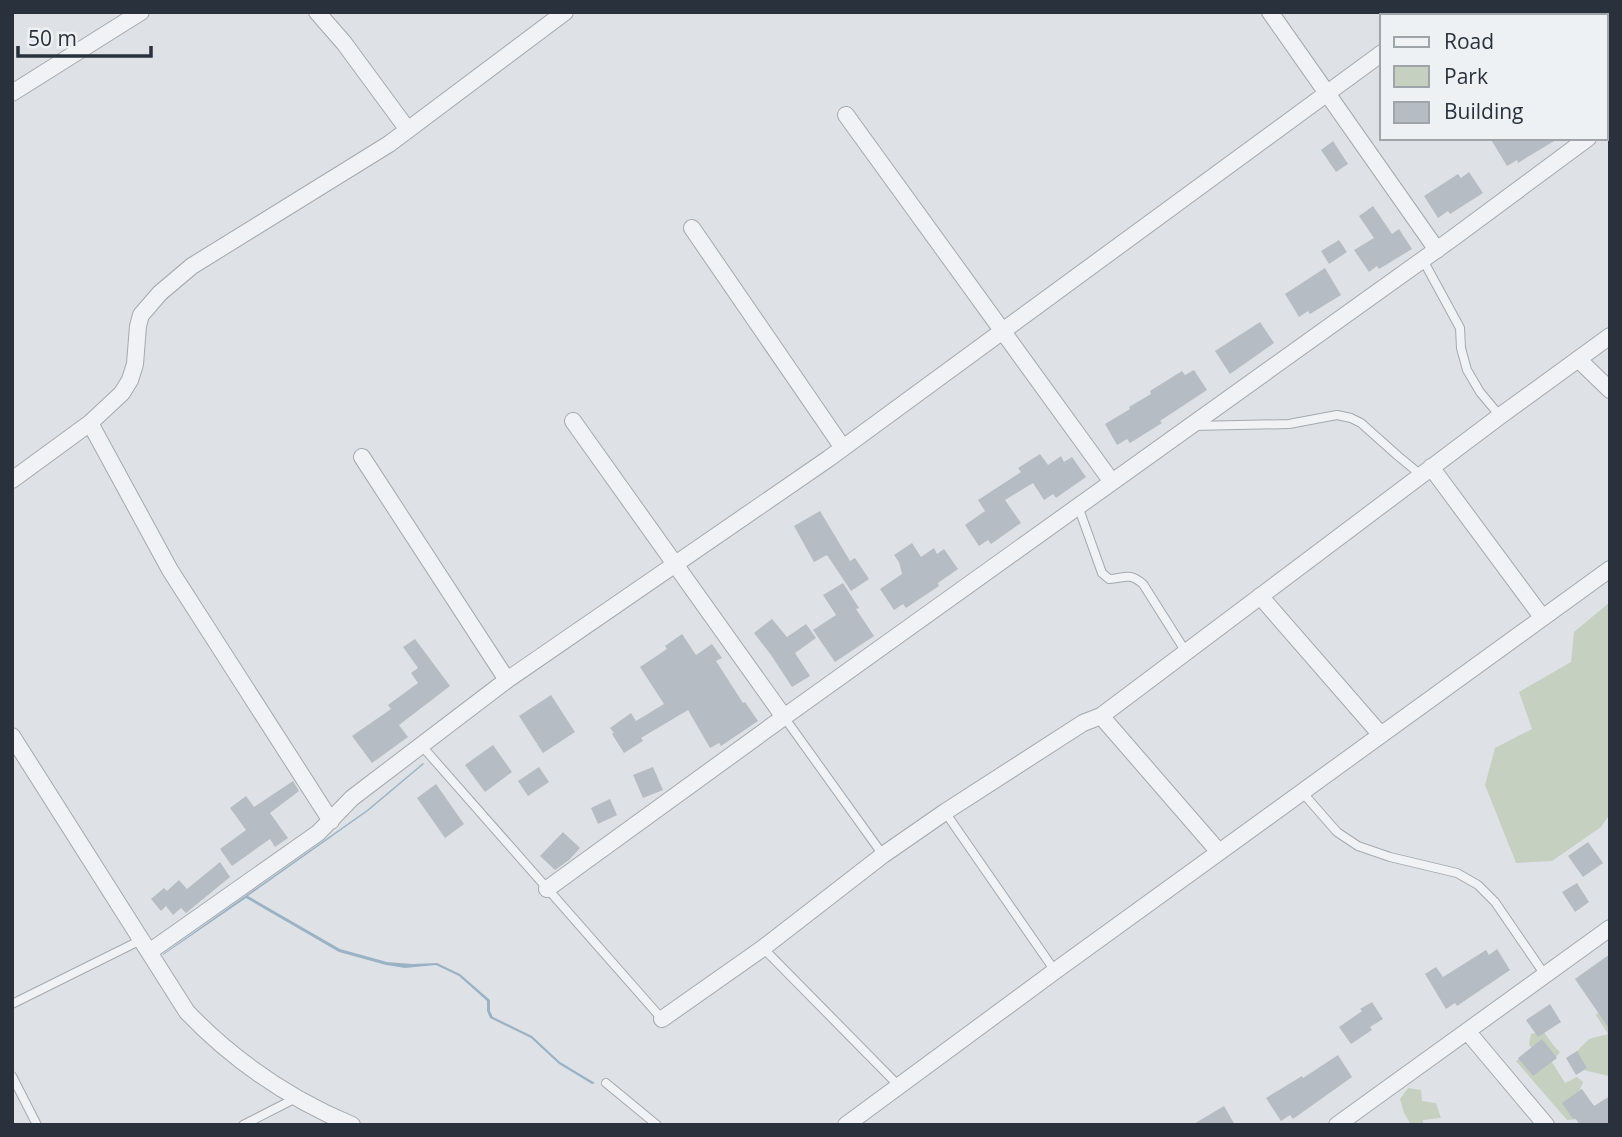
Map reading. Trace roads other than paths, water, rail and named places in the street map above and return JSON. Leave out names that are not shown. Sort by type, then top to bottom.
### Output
[{"type":"street","points":[[12,93],[141,12]]},
{"type":"street","points":[[317,12],[344,43],[408,130]]},
{"type":"street","points":[[12,480],[90,423],[122,393],[135,364],[141,315],[160,293],[192,266],[389,144],[565,12]]},
{"type":"street","points":[[1270,12],[1437,250]]},
{"type":"street","points":[[145,946],[307,841],[331,821],[352,798],[507,680],[843,448],[1380,54]]},
{"type":"street","points":[[846,115],[1112,482]]},
{"type":"street","points":[[547,889],[1437,250],[1585,140]]},
{"type":"street","points":[[692,229],[843,448]]},
{"type":"street","points":[[662,1019],[763,948],[883,855],[945,812],[1083,723],[1101,716],[1610,336]]},
{"type":"street","points":[[1578,359],[1610,390]]},
{"type":"street","points":[[573,421],[785,717]]},
{"type":"street","points":[[90,423],[170,570],[331,821]]},
{"type":"street","points":[[362,457],[507,680]]},
{"type":"street","points":[[1426,471],[1542,617]]},
{"type":"street","points":[[845,1125],[1610,569]]},
{"type":"street","points":[[1260,596],[1381,734]]},
{"type":"street","points":[[1101,716],[1219,852]]},
{"type":"street","points":[[12,736],[18,758],[187,1012],[236,1058],[296,1098],[352,1125]]},
{"type":"street","points":[[1337,1125],[1610,928]]},
{"type":"street","points":[[1467,1031],[1546,1125]]},
{"type":"lane","points":[[1423,260],[1460,328],[1461,348],[1467,370],[1479,393],[1500,416]]},
{"type":"lane","points":[[1190,426],[1289,424],[1337,415],[1361,423],[1398,456],[1426,471]]},
{"type":"lane","points":[[1078,506],[1102,573],[1109,579],[1128,575],[1143,584],[1186,652]]},
{"type":"lane","points":[[785,717],[883,855]]},
{"type":"lane","points":[[421,746],[662,1019]]},
{"type":"lane","points":[[1302,792],[1337,832],[1357,846],[1390,858],[1457,873],[1478,885],[1495,902],[1545,975]]},
{"type":"lane","points":[[945,812],[1055,971]]},
{"type":"lane","points":[[12,1004],[145,946]]},
{"type":"lane","points":[[763,948],[898,1086]]},
{"type":"lane","points":[[12,1076],[37,1125]]},
{"type":"lane","points":[[606,1083],[657,1125]]},
{"type":"lane","points":[[243,1125],[296,1098]]},
{"type":"water","points":[[423,763],[368,811],[248,896],[340,949],[387,962],[437,963],[460,974],[490,1000],[493,1017],[532,1036],[560,1062],[595,1083],[592,1084],[559,1064],[531,1038],[490,1018],[487,1001],[459,976],[436,965],[405,968],[339,952],[246,898],[163,955],[367,810]]}]
